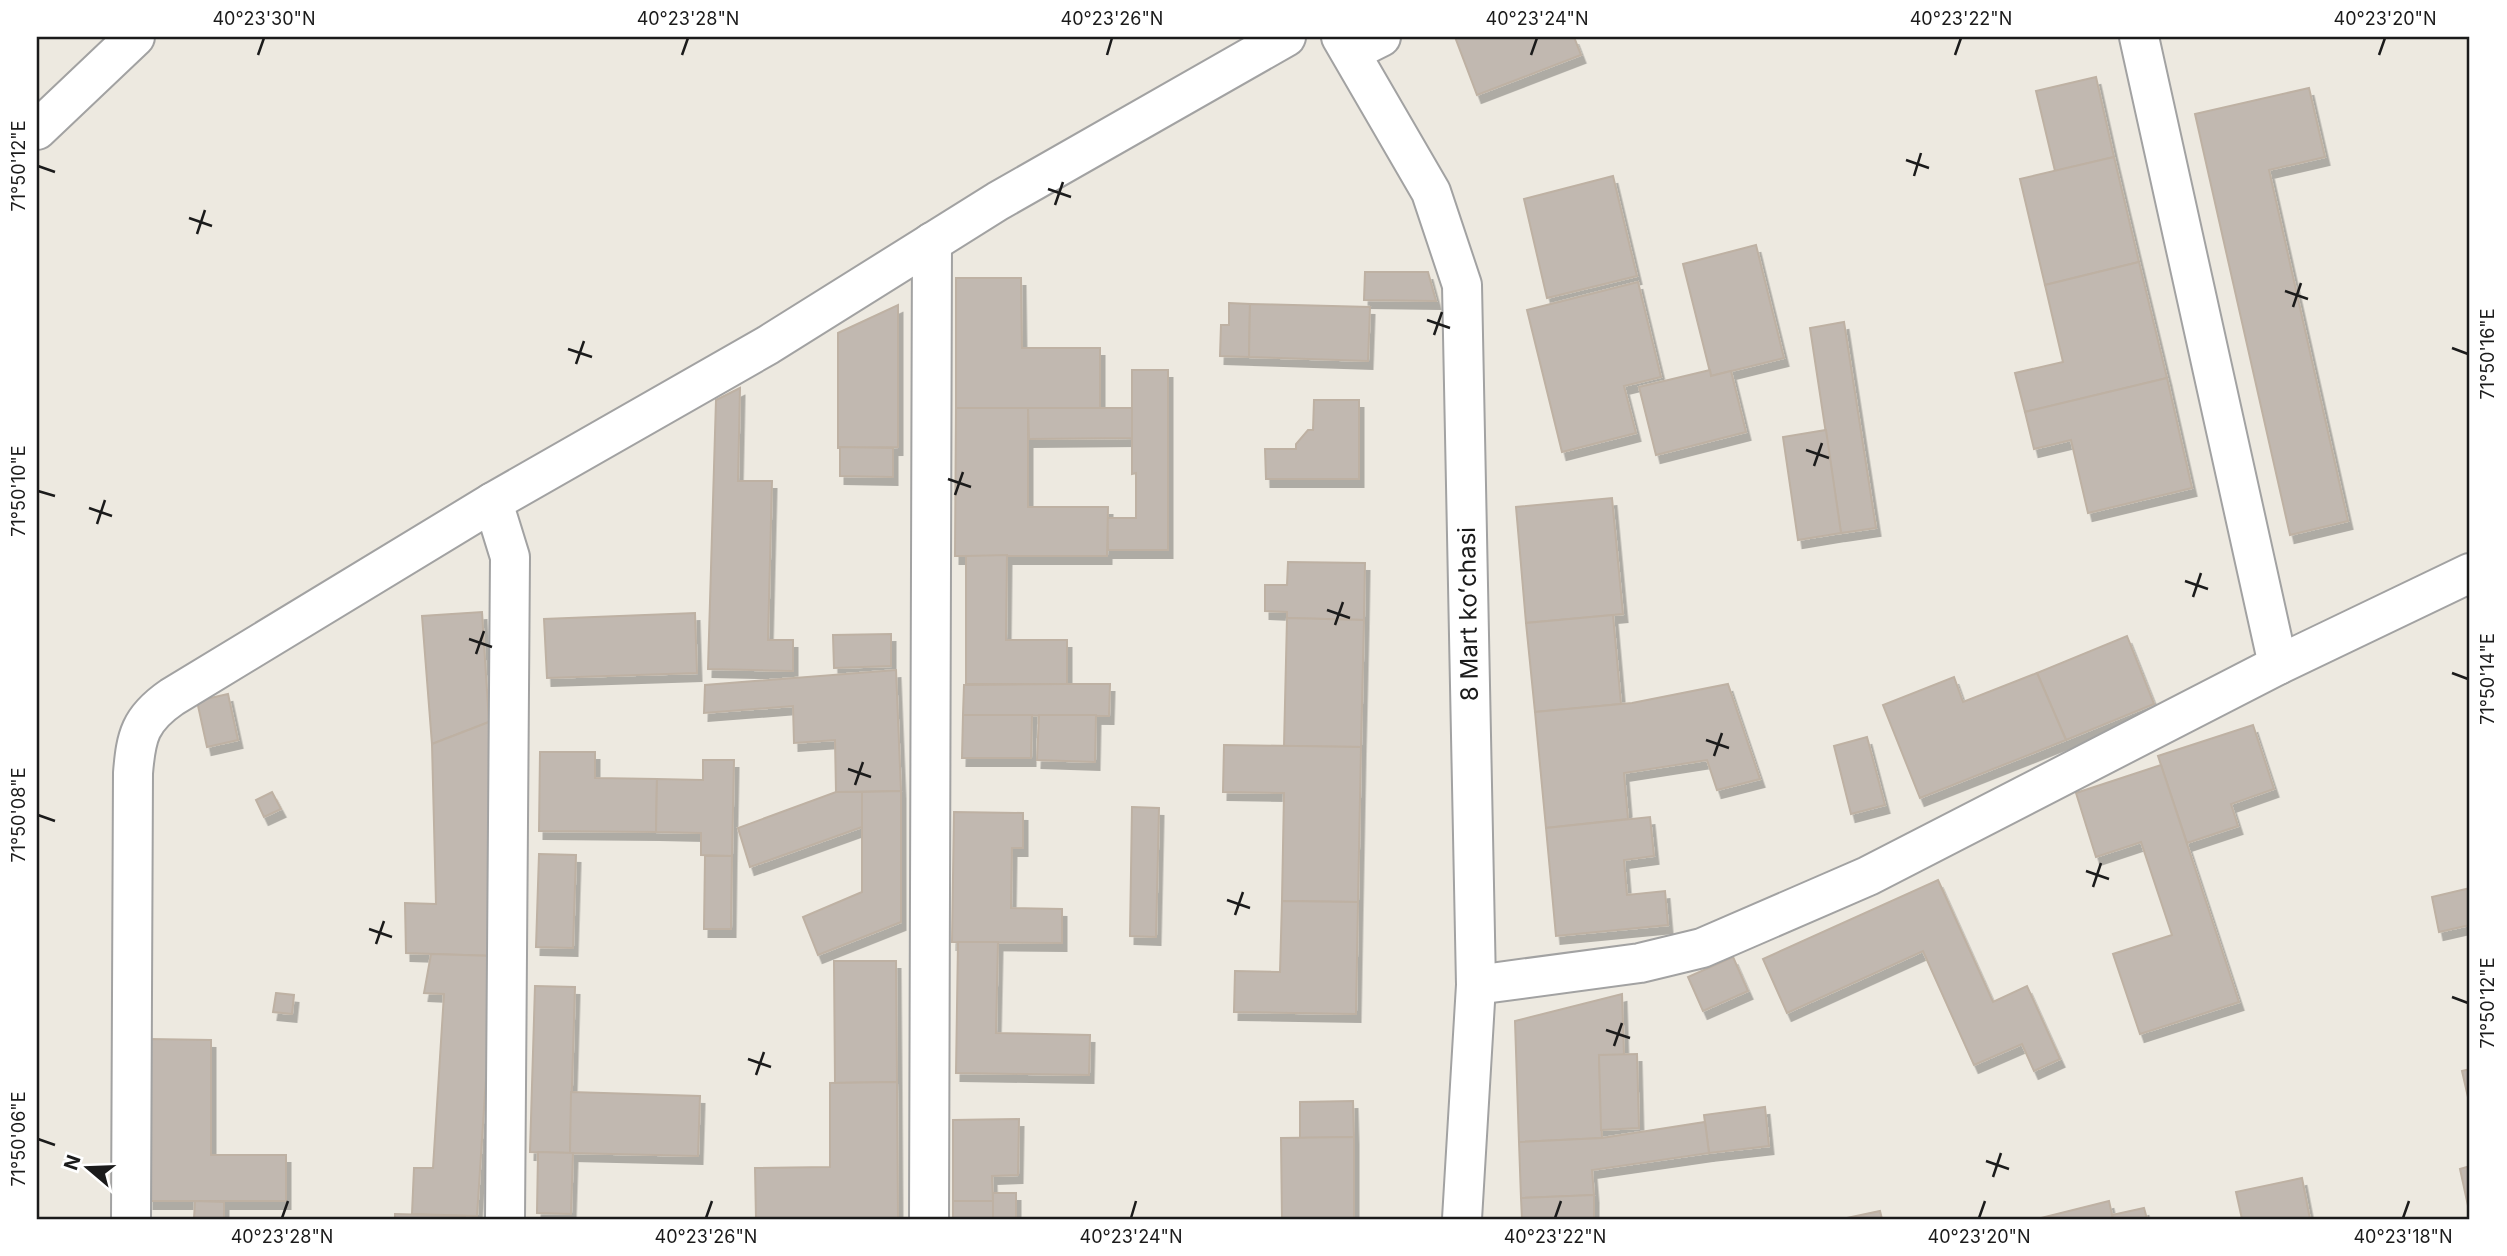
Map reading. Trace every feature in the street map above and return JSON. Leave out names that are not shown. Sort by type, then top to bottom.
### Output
[{"type":"street","points":[[37,130],[135,37]]},
{"type":"street","points":[[131,1219],[133,773],[135,746],[142,725],[154,709],[493,502],[768,345],[998,201],[1286,37]]},
{"type":"street","points":[[2139,37],[2278,665]]},
{"type":"street","name":"8 Mart koʻchasi","points":[[1358,42],[1431,192],[1462,285],[1476,985],[1462,1219]]},
{"type":"street","points":[[929,1219],[932,242]]},
{"type":"street","points":[[493,502],[510,557],[505,1219]]},
{"type":"street","points":[[1476,985],[1640,963],[1702,948],[1868,876],[2278,665],[2470,573]]},
{"type":"building","points":[[1455,37],[1574,37],[1581,55],[1477,95]]},
{"type":"building","points":[[2096,77],[2114,157],[2055,171],[2036,91]]},
{"type":"building","points":[[2309,88],[2325,157],[2269,170],[2348,521],[2290,535],[2195,114]]},
{"type":"building","points":[[2114,157],[2139,262],[2045,285],[2020,179]]},
{"type":"building","points":[[1613,176],[1637,276],[1547,298],[1524,199]]},
{"type":"building","points":[[1756,245],[1784,358],[1711,376],[1683,264]]},
{"type":"building","points":[[2139,262],[2167,378],[2025,412],[2015,373],[2063,362],[2045,285]]},
{"type":"building","points":[[1365,272],[1428,272],[1436,301],[1364,300]]},
{"type":"building","points":[[956,278],[1021,278],[1022,348],[1100,348],[1100,408],[956,408]]},
{"type":"building","points":[[1638,282],[1661,377],[1624,386],[1636,433],[1562,452],[1527,310]]},
{"type":"building","points":[[1229,303],[1250,304],[1249,357],[1220,356],[1221,325],[1229,325]]},
{"type":"building","points":[[1250,304],[1370,307],[1368,361],[1249,357]]},
{"type":"building","points":[[898,305],[898,447],[838,448],[838,333]]},
{"type":"building","points":[[1844,322],[1876,528],[1841,533],[1810,328]]},
{"type":"building","points":[[1132,370],[1168,370],[1168,550],[1108,550],[1107,518],[1136,518],[1136,473],[1132,474]]},
{"type":"building","points":[[1710,370],[1711,376],[1731,371],[1746,432],[1656,455],[1639,387]]},
{"type":"building","points":[[2167,378],[2192,488],[2088,513],[2071,440],[2034,449],[2025,412]]},
{"type":"building","points":[[740,388],[738,481],[772,481],[768,640],[793,640],[793,671],[708,669],[716,400]]},
{"type":"building","points":[[1314,400],[1359,400],[1359,479],[1266,479],[1265,449],[1296,449],[1296,444],[1308,430],[1313,430]]},
{"type":"building","points":[[956,408],[1028,408],[1028,507],[1108,507],[1107,556],[955,556]]},
{"type":"building","points":[[1028,408],[1132,408],[1132,438],[1029,439]]},
{"type":"building","points":[[1826,430],[1841,533],[1798,540],[1783,437]]},
{"type":"building","points":[[840,447],[893,448],[893,477],[840,476]]},
{"type":"building","points":[[1612,498],[1623,614],[1526,623],[1516,507]]},
{"type":"building","points":[[1007,555],[1006,640],[1067,640],[1067,684],[966,684],[966,556]]},
{"type":"building","points":[[1288,562],[1365,563],[1364,620],[1287,618],[1287,612],[1265,611],[1265,585],[1287,585]]},
{"type":"building","points":[[482,612],[489,722],[432,744],[422,616]]},
{"type":"building","points":[[695,613],[697,673],[547,678],[544,619]]},
{"type":"building","points":[[1613,615],[1621,704],[1535,712],[1526,623]]},
{"type":"building","points":[[1287,618],[1364,620],[1361,747],[1284,746]]},
{"type":"building","points":[[891,634],[891,666],[834,668],[833,635]]},
{"type":"building","points":[[2127,636],[2154,704],[2066,740],[2037,673]]},
{"type":"building","points":[[896,670],[901,791],[836,792],[835,740],[794,743],[793,706],[704,713],[705,685]]},
{"type":"building","points":[[2037,673],[2066,740],[1920,798],[1883,705],[1954,677],[1963,702]]},
{"type":"building","points":[[1110,684],[1109,716],[963,715],[964,685]]},
{"type":"building","points":[[1728,684],[1760,779],[1717,790],[1707,760],[1624,773],[1628,819],[1546,828],[1535,712],[1632,703]]},
{"type":"building","points":[[228,694],[238,740],[207,747],[197,701]]},
{"type":"building","points":[[963,715],[1032,715],[1031,758],[962,758]]},
{"type":"building","points":[[1039,715],[1096,715],[1095,762],[1037,760]]},
{"type":"building","points":[[489,722],[494,956],[406,953],[405,903],[436,904],[432,744]]},
{"type":"building","points":[[2253,725],[2274,789],[2231,804],[2238,826],[2187,843],[2158,756]]},
{"type":"building","points":[[1867,737],[1885,805],[1851,814],[1834,746]]},
{"type":"building","points":[[1224,745],[1361,747],[1358,902],[1282,901],[1284,793],[1223,792]]},
{"type":"building","points":[[540,752],[595,752],[595,778],[657,779],[656,832],[539,831]]},
{"type":"building","points":[[703,760],[734,760],[732,856],[701,855],[701,833],[656,832],[657,779],[703,780]]},
{"type":"building","points":[[2161,765],[2239,1002],[2140,1034],[2113,954],[2172,935],[2141,842],[2096,857],[2076,793]]},
{"type":"building","points":[[901,791],[901,922],[818,955],[803,917],[862,892],[862,792]]},
{"type":"building","points":[[272,792],[281,809],[264,817],[256,800]]},
{"type":"building","points":[[836,792],[862,792],[862,827],[750,867],[738,828]]},
{"type":"building","points":[[1132,807],[1159,808],[1156,937],[1130,936]]},
{"type":"building","points":[[954,812],[1023,813],[1023,848],[1012,848],[1011,908],[1062,909],[1062,943],[952,942]]},
{"type":"building","points":[[1650,817],[1654,856],[1624,860],[1627,895],[1665,891],[1668,925],[1556,936],[1546,828]]},
{"type":"building","points":[[539,854],[576,855],[573,948],[536,947]]},
{"type":"building","points":[[705,856],[732,856],[731,929],[704,929]]},
{"type":"building","points":[[1938,880],[1993,1002],[2027,986],[2060,1059],[2034,1071],[2022,1044],[1974,1065],[1923,951],[1787,1013],[1763,959]]},
{"type":"building","points":[[2470,888],[2470,925],[2439,932],[2432,897]]},
{"type":"building","points":[[1282,901],[1358,902],[1356,1014],[1234,1012],[1235,971],[1280,972]]},
{"type":"building","points":[[958,942],[998,942],[996,1033],[1090,1035],[1089,1075],[956,1073]]},
{"type":"building","points":[[431,954],[494,956],[477,1216],[412,1214],[414,1168],[433,1168],[444,994],[424,993]]},
{"type":"building","points":[[1733,957],[1748,991],[1703,1011],[1688,977]]},
{"type":"building","points":[[834,961],[896,961],[897,1082],[835,1083]]},
{"type":"building","points":[[535,986],[575,987],[570,1153],[530,1152]]},
{"type":"building","points":[[276,993],[294,995],[292,1014],[273,1012]]},
{"type":"building","points":[[1622,994],[1624,1055],[1599,1055],[1602,1138],[1519,1142],[1515,1021]]},
{"type":"building","points":[[149,1039],[211,1040],[211,1155],[286,1155],[286,1201],[149,1201]]},
{"type":"building","points":[[1637,1054],[1639,1128],[1601,1130],[1599,1055]]},
{"type":"building","points":[[2470,1069],[2470,1106],[2462,1071]]},
{"type":"building","points":[[897,1082],[898,1219],[756,1219],[755,1168],[830,1167],[830,1083]]},
{"type":"building","points":[[571,1092],[700,1096],[698,1156],[570,1153]]},
{"type":"building","points":[[1353,1101],[1354,1137],[1300,1138],[1300,1102]]},
{"type":"building","points":[[1765,1107],[1769,1146],[1709,1153],[1704,1115]]},
{"type":"building","points":[[1019,1119],[1018,1175],[992,1176],[993,1201],[953,1201],[953,1120]]},
{"type":"building","points":[[1705,1122],[1709,1153],[1592,1170],[1594,1195],[1521,1198],[1519,1142],[1602,1138]]},
{"type":"building","points":[[1354,1137],[1354,1219],[1282,1219],[1281,1138]]},
{"type":"building","points":[[538,1152],[573,1153],[571,1214],[537,1213]]},
{"type":"building","points":[[2470,1166],[2470,1215],[2460,1169]]},
{"type":"building","points":[[2302,1178],[2310,1219],[2242,1219],[2236,1192]]},
{"type":"building","points":[[993,1193],[1016,1193],[1016,1219],[993,1219]]},
{"type":"building","points":[[1594,1195],[1594,1219],[1522,1219],[1521,1198]]},
{"type":"building","points":[[195,1201],[224,1202],[224,1219],[194,1219]]},
{"type":"building","points":[[953,1201],[993,1201],[993,1219],[953,1219]]},
{"type":"building","points":[[2109,1201],[2113,1219],[2037,1219]]},
{"type":"building","points":[[2144,1208],[2147,1219],[2113,1219],[2112,1215]]},
{"type":"building","points":[[1880,1211],[1882,1219],[1842,1219]]},
{"type":"building","points":[[395,1214],[465,1216],[465,1219],[395,1219]]}]
